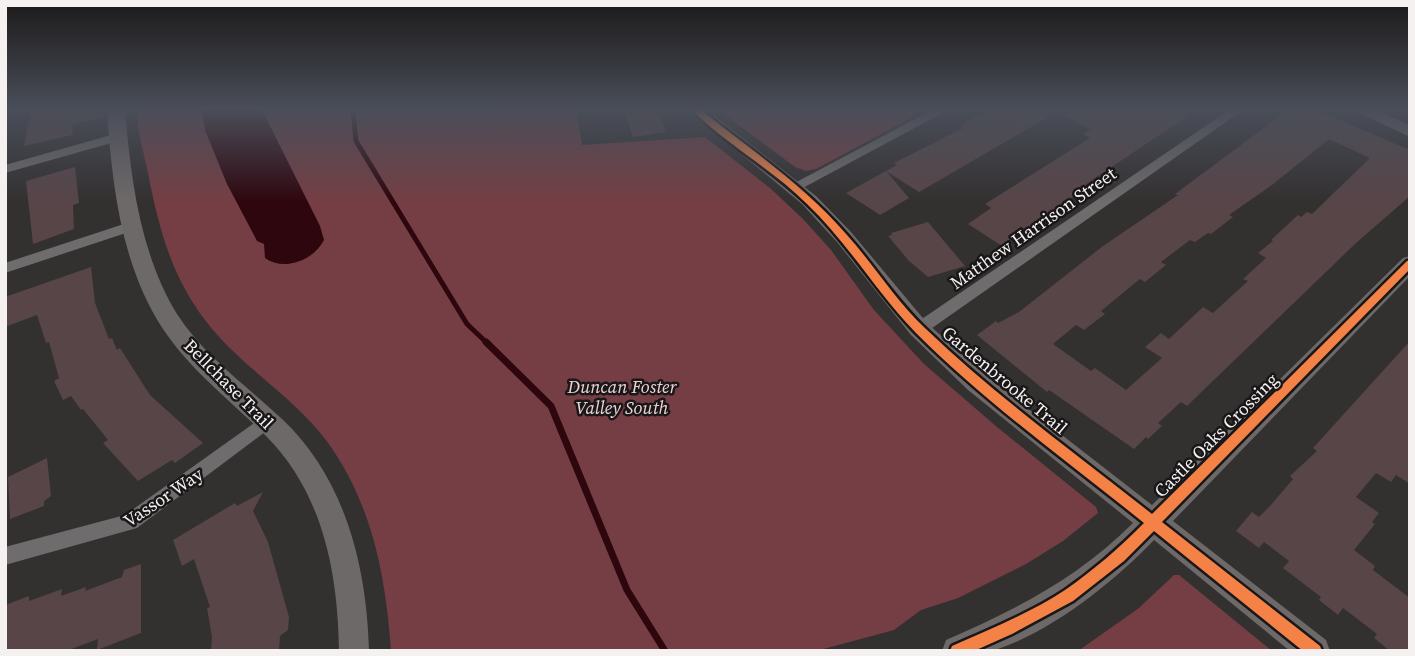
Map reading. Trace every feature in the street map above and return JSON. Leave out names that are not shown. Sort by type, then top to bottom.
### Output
[{"type":"street","points":[[5,169],[105,141]]},
{"type":"street","name":"Bellchase Trail","points":[[119,141],[133,226],[145,272],[188,346],[289,443],[312,475],[340,542],[349,590],[354,651]]},
{"type":"street","name":"Gardenbrooke Trail","points":[[735,141],[794,187],[844,237],[919,329],[976,383],[1315,651]]},
{"type":"street","points":[[794,187],[881,141]]},
{"type":"street","name":"Matthew Harrison Street","points":[[919,329],[1193,141]]},
{"type":"street","points":[[5,268],[133,226]]},
{"type":"street","name":"Castle Oaks Crossing","points":[[957,651],[1007,629],[1068,596],[1119,557],[1410,264]]},
{"type":"street","name":"Vassor Way","points":[[5,556],[130,522],[267,421]]},
{"type":"green space","name":"Duncan Foster Valley South","points":[[581,141],[582,145],[710,141],[770,188],[803,219],[831,250],[874,310],[924,364],[1096,507],[1098,513],[1063,541],[1026,564],[958,598],[921,610],[894,630],[816,651],[391,651],[386,599],[376,548],[360,499],[325,438],[215,332],[186,291],[167,248],[141,142]]},
{"type":"green space","points":[[760,141],[869,141],[816,169],[806,171],[795,167]]},
{"type":"green space","points":[[1174,575],[1179,575],[1272,651],[1078,651],[1139,608]]},
{"type":"shaded area","points":[[209,141],[277,141],[320,226],[324,240],[313,253],[298,262],[281,264],[265,258],[264,244],[257,241],[227,184]]},
{"type":"building","points":[[25,141],[48,141],[24,146]]},
{"type":"building","points":[[938,141],[1008,141],[919,192],[886,171],[897,165],[894,163]]},
{"type":"building","points":[[1086,141],[1151,141],[1002,246],[968,224],[991,208],[985,204]]},
{"type":"building","points":[[1247,141],[1327,141],[1272,185],[1229,215],[1233,217],[1211,234],[1208,233],[1195,242],[1190,240],[1161,262],[1166,265],[1145,282],[1140,279],[1101,311],[1105,314],[1084,330],[1076,325],[1053,344],[1091,371],[1095,368],[1126,390],[1162,358],[1145,347],[1161,333],[1169,339],[1203,307],[1213,313],[1248,281],[1243,279],[1266,258],[1258,253],[1273,241],[1271,240],[1298,215],[1301,217],[1307,212],[1312,214],[1370,158],[1332,141],[1388,141],[1410,150],[1410,196],[1355,244],[1187,406],[1181,402],[1158,423],[1162,426],[1134,449],[1049,390],[1047,392],[977,335],[996,321],[998,323],[1019,312],[1103,246],[1178,195],[1175,194]]},
{"type":"building","points":[[75,167],[79,203],[73,205],[74,229],[33,244],[26,181]]},
{"type":"building","points":[[886,171],[909,198],[880,215],[846,193]]},
{"type":"building","points":[[928,222],[965,266],[928,277],[909,261],[888,236]]},
{"type":"building","points":[[91,267],[95,303],[109,339],[112,338],[117,350],[120,348],[150,395],[203,443],[175,463],[172,460],[138,481],[103,443],[108,440],[71,396],[63,400],[54,381],[59,378],[49,342],[46,343],[37,315],[5,327],[5,297]]},
{"type":"building","points":[[1410,341],[1410,484],[1396,475],[1391,482],[1376,473],[1356,497],[1379,513],[1372,522],[1375,524],[1354,550],[1375,566],[1373,570],[1410,598],[1410,651],[1390,651],[1374,638],[1377,634],[1343,608],[1338,615],[1319,600],[1321,597],[1283,568],[1289,561],[1264,542],[1259,548],[1236,531],[1252,512],[1259,517],[1270,506],[1293,479],[1290,476],[1317,451],[1313,448]]},
{"type":"building","points":[[47,458],[51,496],[44,501],[44,506],[10,519],[8,477]]},
{"type":"building","points":[[263,492],[253,511],[268,542],[289,617],[288,630],[280,636],[279,651],[211,651],[212,637],[207,608],[210,607],[194,559],[182,566],[173,540],[235,503],[237,506]]},
{"type":"building","points":[[141,564],[141,633],[97,650],[98,639],[66,651],[5,651],[5,607],[8,604],[29,596],[29,601],[62,589],[61,596],[86,587],[85,591],[122,577],[124,570]]},
{"type":"waterway","points":[[356,141],[467,324],[488,344]]},
{"type":"waterway","points":[[486,342],[551,406],[627,590],[665,651]]},
{"type":"cycle path","points":[[734,141],[809,200],[844,237],[919,329],[977,383],[1315,651]]},
{"type":"cycle path","points":[[957,651],[1007,629],[1068,596],[1119,557],[1410,263]]}]
